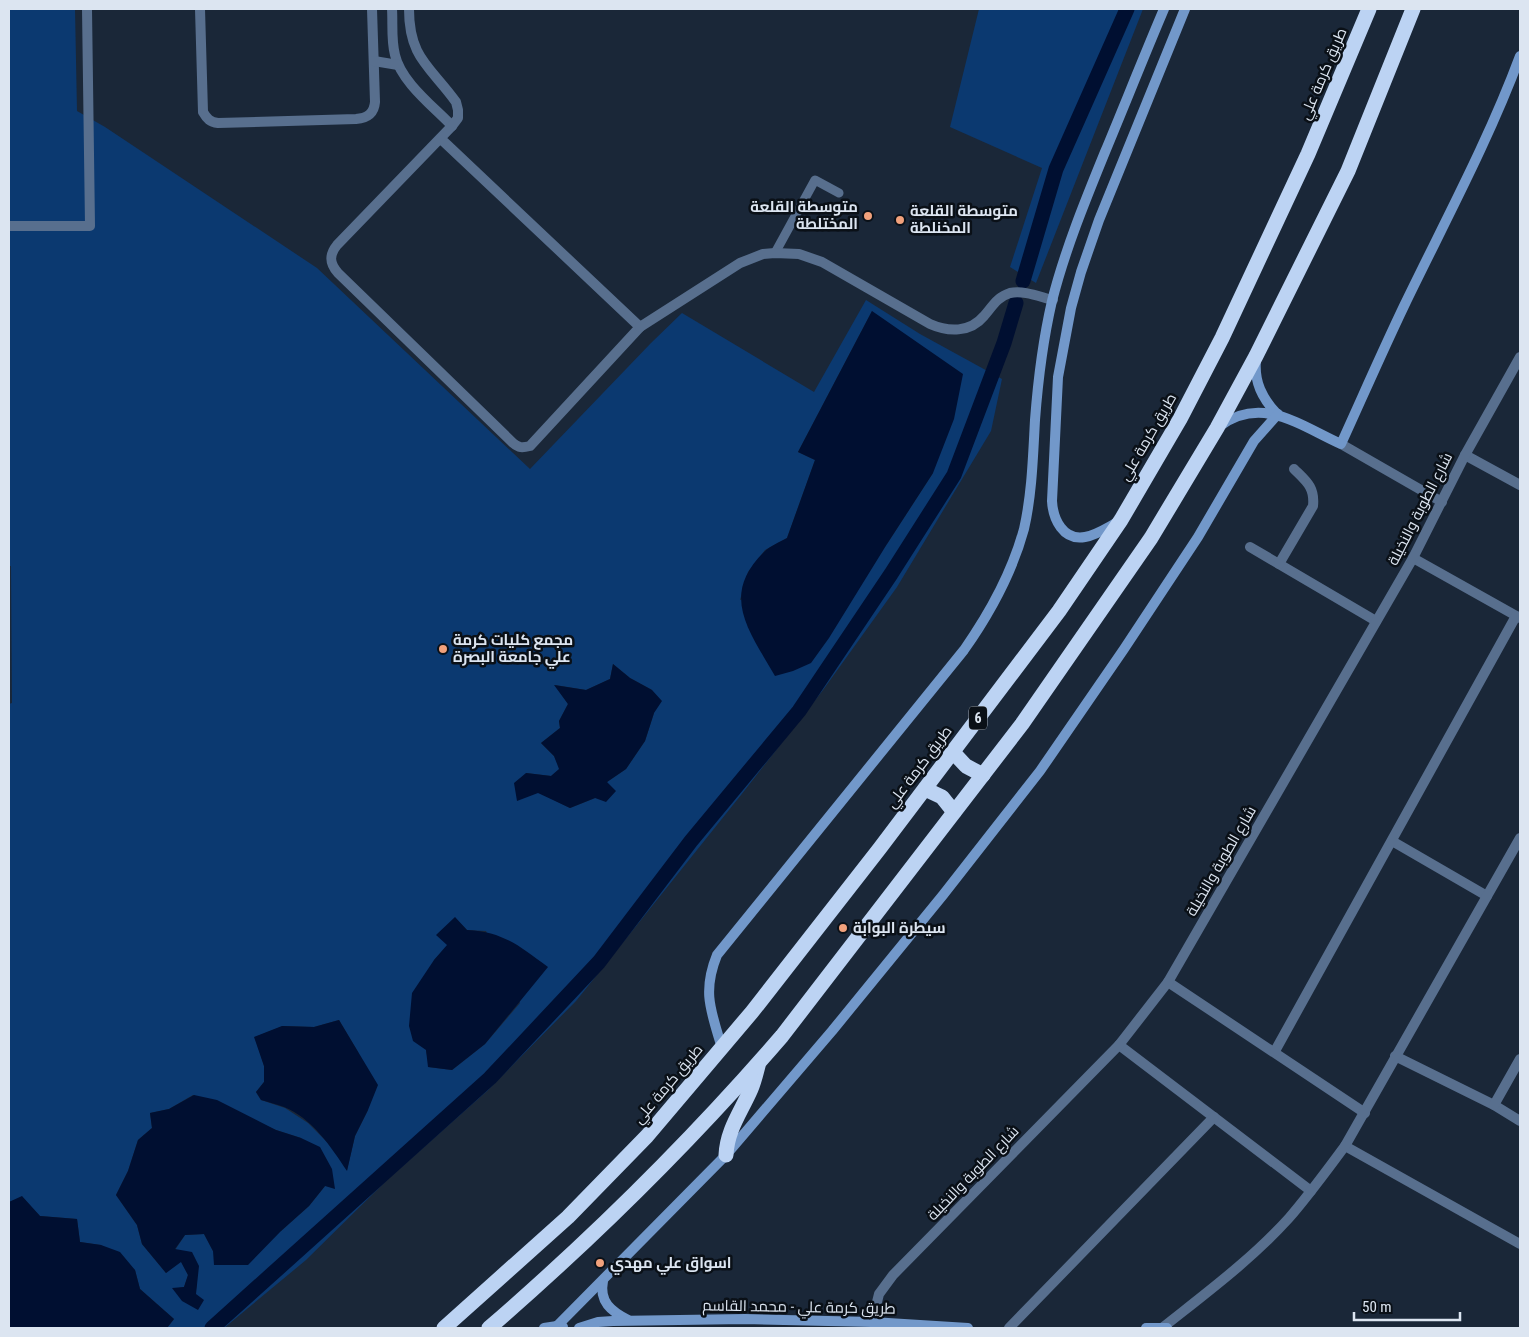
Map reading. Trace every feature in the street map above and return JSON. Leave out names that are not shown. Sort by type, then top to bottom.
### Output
[{"type":"highway","name":"طريق كرمة علي","points":[[444,1328],[541,1242],[647,1136],[722,1048],[925,790],[1059,611],[1121,520],[1180,419],[1222,338],[1308,154],[1369,9]]},
{"type":"highway","points":[[491,1327],[647,1180],[782,1036],[1022,724],[1151,538],[1217,428],[1256,356],[1348,171],[1413,9]]},
{"type":"highway","points":[[952,752],[966,766],[983,775]]},
{"type":"highway","points":[[925,790],[942,798],[954,812]]},
{"type":"highway","points":[[726,1156],[726,1145],[731,1127],[752,1086],[759,1062]]},
{"type":"main road","points":[[722,1048],[710,1006],[708,988],[711,971],[717,955],[964,650],[988,614],[1007,576],[1024,528],[1039,373],[1046,328],[1062,267],[1085,201],[1164,9]]},
{"type":"main road","points":[[1121,520],[1092,535],[1080,538],[1067,533],[1057,522],[1052,509],[1058,376],[1069,315],[1081,272],[1099,220],[1185,9]]},
{"type":"main road","points":[[1217,428],[1227,420],[1239,415],[1265,412],[1278,414],[1341,444],[1404,305],[1474,164],[1506,93],[1520,56]]},
{"type":"main road","points":[[1062,267],[1081,272]]},
{"type":"main road","points":[[1256,356],[1255,369],[1259,388],[1269,405],[1278,414]]},
{"type":"main road","points":[[544,1328],[561,1327],[603,1281],[726,1156],[844,1016],[942,894],[1040,770],[1124,649],[1198,537],[1254,441],[1278,414]]},
{"type":"main road","points":[[603,1281],[602,1294],[606,1305],[629,1321]]},
{"type":"main road","name":"طريق كرمة علي - محمد القاسم","points":[[579,1328],[598,1322],[629,1321],[746,1324],[872,1322],[968,1328]]},
{"type":"main road","points":[[1146,1328],[1167,1328]]},
{"type":"street","points":[[9,226],[90,226],[87,9]]},
{"type":"street","points":[[200,9],[203,112],[211,122],[218,123],[365,118],[374,109],[372,9]]},
{"type":"street","points":[[392,9],[393,44],[398,66],[407,79],[452,126]]},
{"type":"street","points":[[409,9],[410,32],[417,52],[456,102],[458,118],[441,139],[337,245],[332,251],[330,259],[332,267],[518,447],[530,446],[640,327],[740,263],[763,254],[776,252],[799,254],[822,262],[930,324],[945,329],[962,329],[976,323],[983,318],[997,300],[1011,293],[1027,293],[1053,300]]},
{"type":"street","points":[[374,61],[398,66]]},
{"type":"street","points":[[441,139],[640,327]]},
{"type":"street","name":"شارع الطوبة والنخيلة","points":[[872,1322],[874,1307],[879,1294],[893,1275],[1119,1045],[1168,982],[1413,558],[1465,455],[1520,357]]},
{"type":"street","points":[[1341,444],[1442,502]]},
{"type":"street","points":[[1465,455],[1520,485]]},
{"type":"street","points":[[1278,564],[1313,506],[1314,496],[1311,487],[1294,469]]},
{"type":"street","points":[[1250,547],[1376,621]]},
{"type":"street","points":[[1274,1052],[1518,617],[1413,558]]},
{"type":"street","points":[[1162,1328],[1214,1287],[1266,1241],[1312,1191],[1345,1146],[1520,838]]},
{"type":"street","points":[[1392,841],[1487,896]]},
{"type":"street","points":[[1168,982],[1365,1113]]},
{"type":"street","points":[[1119,1045],[1312,1191]]},
{"type":"street","points":[[1395,1056],[1494,1105],[1520,1121]]},
{"type":"street","points":[[1494,1105],[1520,1059]]},
{"type":"street","points":[[1009,1328],[1214,1117]]},
{"type":"street","points":[[1345,1146],[1520,1244]]},
{"type":"lane","points":[[776,252],[815,180],[839,193]]},
{"type":"shaded area","points":[[9,9],[75,9],[77,111],[105,127],[317,268],[530,469],[682,313],[814,392],[866,300],[920,334],[1002,379],[991,431],[897,587],[823,690],[576,1001],[487,1091],[387,1180],[306,1260],[224,1328],[167,1328],[174,1319],[140,1289],[135,1270],[101,1245],[80,1242],[77,1219],[40,1216],[22,1197],[9,1202],[9,704],[12,703],[11,566],[9,566]],"holes":[[[872,311],[933,473],[887,544],[740,600],[748,572],[765,550],[787,538],[815,460],[798,452]],[[613,664],[630,678],[652,690],[654,713],[645,741],[626,769],[607,782],[595,798],[570,808],[538,792],[526,773],[551,776],[560,769],[554,756],[541,743],[560,728],[559,721],[568,704],[555,685],[586,690],[610,679]],[[455,918],[467,930],[486,931],[520,1003],[485,1044],[452,1070],[429,1067],[426,1050],[434,960],[448,945]],[[339,1020],[358,1052],[368,1110],[355,1136],[347,1170],[332,1147],[308,1123],[285,1108],[261,1100],[256,1092],[264,1082],[264,1066],[255,1037],[283,1026],[314,1027]],[[193,1095],[276,1130],[301,1138],[325,1186],[309,1206],[281,1231],[213,1251],[204,1234],[185,1235],[175,1250],[197,1284],[195,1295],[173,1289],[184,1287],[188,1275],[181,1261],[166,1273],[142,1244],[137,1225],[116,1195],[128,1171],[138,1140],[152,1128],[150,1113],[169,1109]]]},
{"type":"shaded area","points":[[979,9],[1143,9],[1036,283],[1010,267],[1042,168],[950,127]]},
{"type":"shaded area","points":[[872,311],[963,374],[954,419],[933,473],[829,638],[811,663],[775,676],[756,644],[743,614],[741,599],[743,584],[751,568],[764,552],[787,538],[815,460],[798,452]]},
{"type":"shaded area","points":[[613,664],[630,678],[652,690],[662,701],[654,713],[645,741],[626,769],[607,782],[616,791],[606,802],[595,798],[570,808],[538,793],[517,801],[514,783],[526,773],[551,776],[559,769],[554,756],[541,743],[560,728],[559,721],[568,704],[554,685],[586,690],[610,679]]},
{"type":"shaded area","points":[[455,917],[467,930],[480,931],[510,941],[548,967],[485,1044],[452,1070],[428,1067],[426,1050],[413,1041],[409,1026],[412,993],[434,960],[447,945],[436,935]]},
{"type":"shaded area","points":[[339,1020],[378,1085],[355,1136],[347,1171],[320,1134],[303,1118],[284,1107],[261,1100],[256,1092],[264,1082],[264,1066],[254,1037],[282,1026],[314,1027]]},
{"type":"shaded area","points":[[194,1095],[217,1100],[276,1130],[301,1138],[320,1147],[332,1169],[335,1189],[325,1186],[309,1206],[248,1265],[214,1265],[213,1251],[204,1234],[185,1235],[175,1249],[192,1252],[199,1266],[196,1294],[204,1300],[198,1310],[182,1301],[172,1288],[184,1287],[188,1275],[181,1262],[166,1273],[142,1244],[137,1225],[116,1195],[128,1171],[138,1140],[152,1128],[150,1113],[169,1109]]},
{"type":"shaded area","points":[[22,1196],[40,1216],[77,1219],[80,1242],[101,1245],[120,1252],[135,1270],[140,1289],[174,1319],[167,1328],[9,1328],[9,1202]]},
{"type":"waterway","points":[[1023,281],[1056,169],[1127,9]]},
{"type":"waterway","points":[[212,1328],[490,1078],[599,962],[691,841],[799,711],[891,574],[954,475],[1004,343],[1016,303]]},
{"type":"place","name":"متوسطة القلعة المختلطة","points":[[868,216]]},
{"type":"place","name":"متوسطة القلعة المخنلطة","points":[[900,220]]},
{"type":"place","name":"مجمع كليات كرمة علي جامعة البصرة","points":[[443,649]]},
{"type":"place","name":"سيطرة البوابة","points":[[843,928]]},
{"type":"place","name":"اسواق علي مهدي","points":[[600,1263]]}]
